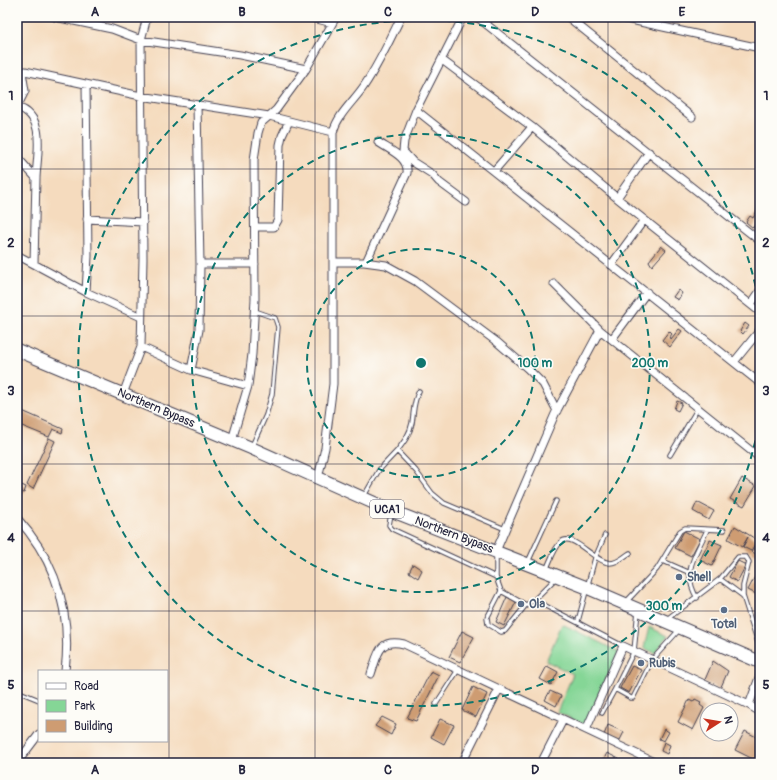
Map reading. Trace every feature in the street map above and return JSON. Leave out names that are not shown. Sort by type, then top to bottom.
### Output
[{"type":"main road","name":"Northern Bypass","points":[[17,350],[252,448],[392,511],[588,588],[760,662]]},
{"type":"street","points":[[55,17],[112,29],[141,40],[240,55],[306,69]]},
{"type":"street","points":[[123,394],[141,347],[143,222],[141,40],[147,17]]},
{"type":"street","points":[[232,440],[248,386],[255,311],[254,160],[256,138],[261,124],[276,110],[306,69],[334,20],[310,17]]},
{"type":"street","points":[[318,478],[325,448],[333,384],[333,132],[337,121],[364,86],[378,63],[401,17]]},
{"type":"street","points":[[463,17],[416,110],[404,141],[403,151],[413,162],[432,174],[439,182],[466,202]]},
{"type":"street","points":[[477,17],[760,241]]},
{"type":"street","points":[[568,17],[692,117]]},
{"type":"street","points":[[617,17],[760,48]]},
{"type":"street","points":[[442,60],[532,127],[644,220],[760,312]]},
{"type":"street","points":[[34,264],[38,127],[26,110],[17,107],[25,91],[22,76],[24,71],[141,96],[269,116],[333,132]]},
{"type":"street","points":[[86,84],[86,292]]},
{"type":"street","points":[[192,370],[199,330],[200,264],[197,104]]},
{"type":"street","points":[[416,110],[760,383]]},
{"type":"street","points":[[255,227],[274,227],[278,220],[280,145],[282,136],[289,121]]},
{"type":"street","points":[[494,171],[532,127]]},
{"type":"street","points":[[366,262],[407,173],[408,167],[406,162],[378,142]]},
{"type":"street","points":[[617,198],[649,152]]},
{"type":"street","points":[[17,157],[36,178]]},
{"type":"street","points":[[87,219],[143,222]]},
{"type":"street","points":[[611,265],[644,220]]},
{"type":"street","points":[[17,255],[86,292],[141,317]]},
{"type":"street","points":[[334,262],[366,262],[386,265],[415,281],[497,342],[542,384],[557,411]]},
{"type":"street","points":[[200,264],[255,264]]},
{"type":"street","points":[[554,284],[576,304],[600,330],[760,458]]},
{"type":"street","points":[[750,304],[760,291]]},
{"type":"street","points":[[612,339],[647,292]]},
{"type":"street","points":[[496,551],[557,411],[600,330]]},
{"type":"street","points":[[734,362],[760,330]]},
{"type":"street","points":[[141,347],[192,370],[248,386]]},
{"type":"street","points":[[17,518],[37,542],[57,583],[62,600],[66,634],[65,670]]},
{"type":"street","points":[[370,674],[381,647],[387,643],[393,642],[404,644],[656,763]]},
{"type":"street","points":[[586,730],[623,646],[749,705],[760,712]]},
{"type":"street","points":[[749,705],[760,676]]},
{"type":"street","points":[[462,763],[499,690]]},
{"type":"street","points":[[541,763],[563,720]]},
{"type":"street","points":[[17,763],[38,735]]},
{"type":"lane","points":[[252,448],[266,415],[272,394],[278,328],[275,318],[255,311]]},
{"type":"lane","points":[[362,498],[379,470],[407,440],[412,422],[413,409],[419,391]]},
{"type":"lane","points":[[670,455],[698,408]]},
{"type":"lane","points":[[397,451],[416,471],[432,493],[444,504],[505,529]]},
{"type":"lane","points":[[528,564],[556,501]]},
{"type":"lane","points":[[392,511],[389,520],[392,528],[496,578]]},
{"type":"lane","points":[[624,604],[664,561],[680,531],[685,528],[724,530]]},
{"type":"lane","points":[[697,598],[692,590],[688,572],[707,530]]},
{"type":"lane","points":[[578,621],[595,558],[605,535]]},
{"type":"lane","points":[[546,571],[556,548],[561,541],[566,539],[576,542],[595,558],[611,563],[619,561],[630,553]]},
{"type":"lane","points":[[496,551],[496,578],[502,591],[526,605]]},
{"type":"lane","points":[[665,621],[720,579],[738,557],[746,557],[749,562],[743,586],[743,596],[760,649]]},
{"type":"lane","points":[[664,561],[688,572]]},
{"type":"lane","points":[[502,591],[487,618],[488,624],[501,632],[505,631],[526,605],[534,600],[558,576]]},
{"type":"lane","points":[[720,579],[743,596]]},
{"type":"lane","points":[[534,600],[578,621],[623,646]]},
{"type":"lane","points":[[602,713],[634,651],[638,610]]},
{"type":"lane","points":[[615,689],[633,698],[652,660],[681,627]]},
{"type":"lane","points":[[755,633],[760,628]]},
{"type":"lane","points":[[436,704],[459,669]]},
{"type":"lane","points":[[17,691],[38,700]]},
{"type":"green space","points":[[562,624],[619,652],[585,725],[557,712],[573,674],[546,661]]},
{"type":"green space","points":[[649,627],[668,636],[655,653],[644,648]]},
{"type":"building","points":[[760,206],[760,215],[753,228],[746,222],[750,216],[753,218]]},
{"type":"building","points":[[661,246],[666,250],[652,266],[649,261]]},
{"type":"building","points":[[678,290],[682,293],[678,300],[673,297]]},
{"type":"building","points":[[745,323],[749,326],[743,334],[740,331]]},
{"type":"building","points":[[679,329],[682,331],[670,347],[662,340],[669,331],[672,334],[669,338],[671,339]]},
{"type":"building","points":[[677,401],[682,403],[678,411],[674,409]]},
{"type":"building","points":[[20,410],[63,429],[62,433],[53,429],[49,437],[17,424],[17,415]]},
{"type":"building","points":[[49,438],[55,441],[33,489],[27,485]]},
{"type":"building","points":[[742,478],[756,486],[744,506],[730,499]]},
{"type":"building","points":[[17,483],[26,487],[24,493],[17,490]]},
{"type":"building","points":[[697,502],[714,511],[709,520],[693,511]]},
{"type":"building","points":[[735,526],[757,540],[751,551],[743,547],[748,537],[742,547],[728,539]]},
{"type":"building","points":[[684,531],[700,539],[691,556],[675,548]]},
{"type":"building","points":[[760,539],[760,556],[752,552]]},
{"type":"building","points":[[710,540],[722,545],[712,566],[700,560]]},
{"type":"building","points":[[738,561],[746,565],[737,582],[729,577]]},
{"type":"building","points":[[413,564],[422,570],[418,578],[409,572]]},
{"type":"building","points":[[760,567],[760,596],[748,590]]},
{"type":"building","points":[[507,597],[516,602],[504,626],[496,622]]},
{"type":"building","points":[[462,631],[474,637],[460,662],[449,657]]},
{"type":"building","points":[[713,661],[728,671],[720,689],[704,682]]},
{"type":"building","points":[[547,666],[558,672],[551,685],[540,679]]},
{"type":"building","points":[[632,666],[641,670],[629,693],[620,688]]},
{"type":"building","points":[[431,671],[439,675],[416,721],[407,718]]},
{"type":"building","points":[[473,687],[487,694],[476,717],[462,710]]},
{"type":"building","points":[[550,691],[561,696],[556,706],[545,700]]},
{"type":"building","points":[[695,699],[701,702],[699,702],[699,718],[693,730],[678,722],[689,700],[693,702]]},
{"type":"building","points":[[382,717],[396,724],[391,735],[375,726]]},
{"type":"building","points":[[440,719],[454,725],[444,744],[431,737]]},
{"type":"building","points":[[608,725],[624,732],[619,742],[604,735]]},
{"type":"building","points":[[664,729],[669,732],[664,741],[659,739]]},
{"type":"building","points":[[745,731],[760,739],[760,755],[757,761],[735,750]]},
{"type":"building","points":[[664,742],[670,745],[667,754],[661,751]]},
{"type":"building","points":[[607,753],[619,759],[616,763],[603,761]]},
{"type":"place","name":"Shell","points":[[679,577]]},
{"type":"place","name":"Ola","points":[[521,604]]},
{"type":"place","name":"Total","points":[[724,610]]},
{"type":"place","name":"Rubis","points":[[641,663]]}]
